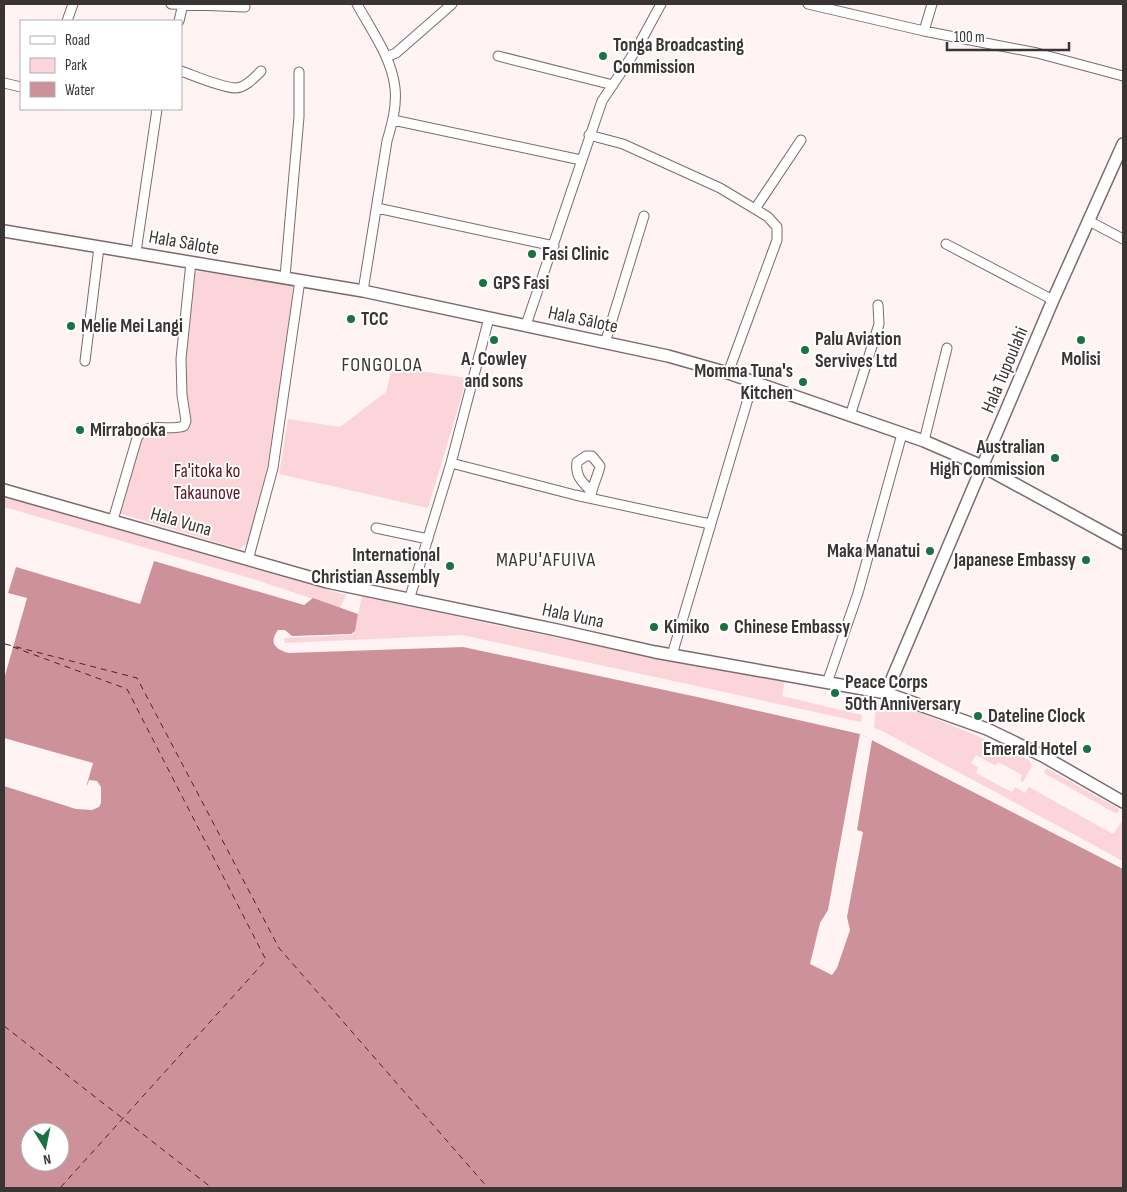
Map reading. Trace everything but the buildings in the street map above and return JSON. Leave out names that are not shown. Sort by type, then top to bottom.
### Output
[{"type":"main road","name":"Hala Tupoulahi","points":[[886,693],[1053,300],[1123,144]]},
{"type":"main road","name":"Hala Sālote","points":[[4,231],[363,291],[668,356],[728,373],[924,441],[982,466],[1123,543]]},
{"type":"main road","name":"Hala Vuna","points":[[4,490],[327,582],[672,655],[886,693],[988,729],[1043,756],[1123,802]]},
{"type":"street","points":[[67,20],[73,4]]},
{"type":"street","points":[[171,4],[245,7]]},
{"type":"street","points":[[179,20],[183,4]]},
{"type":"street","points":[[357,4],[386,57],[395,88],[394,120],[387,141],[363,291]]},
{"type":"street","points":[[386,57],[402,48],[452,4]]},
{"type":"street","points":[[526,325],[602,101],[636,50],[661,4]]},
{"type":"street","points":[[808,4],[924,31],[1037,53],[1123,76]]},
{"type":"street","points":[[924,31],[932,4]]},
{"type":"street","points":[[498,56],[613,85]]},
{"type":"street","points":[[182,71],[207,81],[236,88],[251,82],[261,71]]},
{"type":"street","points":[[285,277],[299,117],[299,72]]},
{"type":"street","points":[[4,83],[20,86]]},
{"type":"street","points":[[136,252],[157,110]]},
{"type":"street","points":[[394,120],[581,160]]},
{"type":"street","points":[[589,135],[632,148],[720,188],[768,217],[778,227],[777,240],[728,373]]},
{"type":"street","points":[[755,209],[801,140]]},
{"type":"street","points":[[377,208],[554,246]]},
{"type":"street","points":[[604,343],[644,216]]},
{"type":"street","points":[[1089,221],[1123,239]]},
{"type":"street","points":[[946,244],[1053,300]]},
{"type":"street","points":[[85,361],[99,247]]},
{"type":"street","points":[[113,520],[137,438],[141,431],[147,428],[176,428],[184,426],[186,421],[182,395],[181,359],[191,262]]},
{"type":"street","points":[[248,560],[273,468],[300,280]]},
{"type":"street","points":[[850,416],[879,324],[878,305]]},
{"type":"street","points":[[409,600],[450,463],[489,318]]},
{"type":"street","points":[[924,441],[947,348]]},
{"type":"street","points":[[672,655],[753,382]]},
{"type":"street","points":[[827,682],[858,593],[902,434]]},
{"type":"street","points":[[450,463],[710,524]]},
{"type":"street","points":[[376,528],[428,539]]},
{"type":"green space","name":"Fa'itoka ko Takaunove","points":[[200,271],[291,284],[293,288],[279,398],[268,464],[248,543],[239,549],[118,513],[141,436],[158,431],[189,429],[185,379],[186,333],[193,274]]},
{"type":"green space","points":[[392,367],[467,378],[428,508],[279,474],[288,419],[340,427],[386,392]]},
{"type":"green space","points":[[4,497],[346,595],[340,608],[250,578],[4,507]]},
{"type":"green space","points":[[362,596],[523,631],[785,680],[782,696],[862,715],[861,722],[462,635],[285,643],[284,638],[351,635],[354,633]]},
{"type":"green space","points":[[883,701],[906,707],[975,735],[1029,760],[1032,766],[1023,782],[1020,780],[1022,775],[998,762],[996,766],[976,755],[971,763],[978,767],[976,773],[1012,792],[1015,787],[1025,793],[1029,787],[1113,834],[1123,820],[1123,861],[874,728],[876,707]]},
{"type":"green space","points":[[1046,768],[1119,809],[1119,812],[1115,813],[1044,773]]},
{"type":"water","points":[[154,561],[304,605],[313,598],[358,614],[355,631],[351,634],[292,636],[285,630],[278,630],[274,639],[275,645],[280,650],[289,653],[463,647],[860,734],[1123,869],[1123,1188],[4,1188],[4,776],[85,800],[92,792],[87,784],[93,763],[4,738],[4,679],[27,598],[8,593],[16,567],[140,604]]},
{"type":"pier","points":[[860,734],[872,740],[857,830],[863,832],[847,917],[850,930],[837,968],[832,975],[810,964],[820,923],[828,910]]},
{"type":"pier","points":[[4,774],[85,797],[90,791],[87,787],[89,780],[97,781],[101,787],[101,803],[99,807],[92,810],[76,809],[4,786]]},
{"type":"ferry route","points":[[5,644],[137,678],[279,948],[488,1188]]},
{"type":"ferry route","points":[[13,647],[127,689],[266,960],[60,1188]]},
{"type":"ferry route","points":[[4,1026],[212,1188]]},
{"type":"place","name":"Tonga Broadcasting Commission","points":[[603,56]]},
{"type":"place","name":"Fasi Clinic","points":[[532,254]]},
{"type":"place","name":"GPS Fasi","points":[[483,283]]},
{"type":"place","name":"TCC","points":[[351,319]]},
{"type":"place","name":"Melie Mei Langi","points":[[71,326]]},
{"type":"place","name":"A. Cowley and sons","points":[[494,340]]},
{"type":"place","name":"Molisi","points":[[1081,340]]},
{"type":"place","name":"Palu Aviation Servives Ltd","points":[[805,350]]},
{"type":"place","name":"Momma Tuna's Kitchen","points":[[803,382]]},
{"type":"place","name":"Mirrabooka","points":[[80,430]]},
{"type":"place","name":"Australian High Commission","points":[[1055,458]]},
{"type":"place","name":"Maka Manatui","points":[[930,551]]},
{"type":"place","name":"Japanese Embassy","points":[[1086,560]]},
{"type":"place","name":"International Christian Assembly","points":[[450,566]]},
{"type":"place","name":"Kimiko","points":[[654,627]]},
{"type":"place","name":"Chinese Embassy","points":[[724,627]]},
{"type":"place","name":"Peace Corps 50th Anniversary","points":[[835,693]]},
{"type":"place","name":"Dateline Clock","points":[[978,716]]},
{"type":"place","name":"Emerald Hotel","points":[[1087,749]]},
{"type":"district","name":"FONGOLOA","points":[[382,365]]},
{"type":"district","name":"MAPU'AFUIVA","points":[[546,560]]}]
